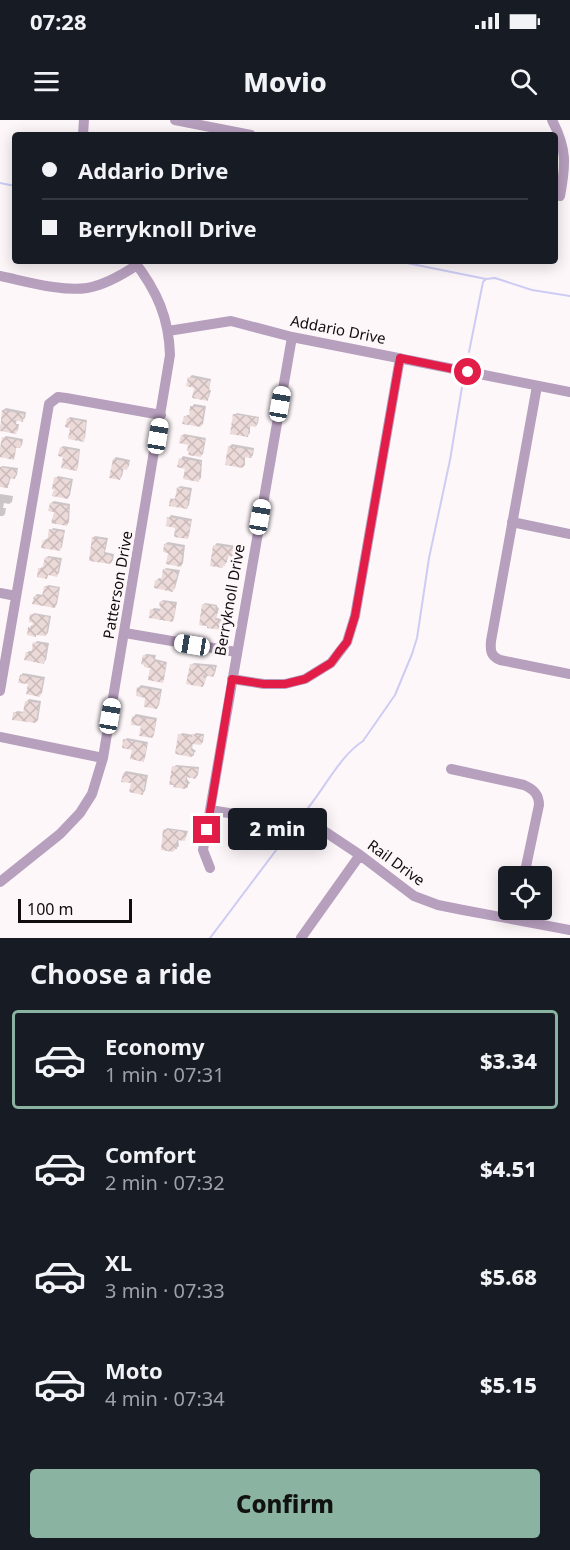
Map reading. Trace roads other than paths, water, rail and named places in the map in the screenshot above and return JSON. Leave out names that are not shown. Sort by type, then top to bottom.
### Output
[{"type":"street","points":[[175,120],[236,132]]},
{"type":"street","points":[[558,133],[564,157],[562,196]]},
{"type":"street","points":[[0,276],[64,288],[89,288],[122,274],[135,264]]},
{"type":"street","name":"Patterson Drive","points":[[0,882],[60,834],[80,813],[92,794],[103,758],[171,355],[164,313],[157,296],[137,264]]},
{"type":"street","name":"Addario Drive","points":[[168,330],[231,321],[292,337],[570,392]]},
{"type":"street","name":"Berryknoll Drive","points":[[210,868],[203,850],[292,337]]},
{"type":"street","points":[[232,679],[264,684],[285,684],[305,679],[331,663],[347,642],[355,616],[400,358]]},
{"type":"street","points":[[537,386],[490,651],[500,660],[570,674]]},
{"type":"street","points":[[0,691],[47,410],[52,401],[58,397],[66,398],[161,415]]},
{"type":"street","points":[[512,522],[570,534]]},
{"type":"street","points":[[0,593],[16,596]]},
{"type":"street","points":[[125,633],[236,652]]},
{"type":"street","points":[[0,737],[103,758]]},
{"type":"street","points":[[451,769],[524,785],[536,793],[539,805],[526,866]]},
{"type":"street","name":"Rail Drive","points":[[210,810],[314,828],[331,835],[414,896],[463,910],[498,913]]},
{"type":"street","points":[[301,938],[360,855]]},
{"type":"street","name":"Rail Drive","points":[[536,920],[570,930]]},
{"type":"waterway","points":[[0,183],[12,185]]},
{"type":"waterway","points":[[412,264],[486,279]]},
{"type":"waterway","points":[[469,352],[483,282],[486,279],[495,278],[532,290],[570,296]]},
{"type":"waterway","points":[[308,808],[340,763],[363,741],[395,695],[412,654],[417,638],[429,558],[450,460],[462,387]]},
{"type":"waterway","points":[[210,938],[283,841]]}]
